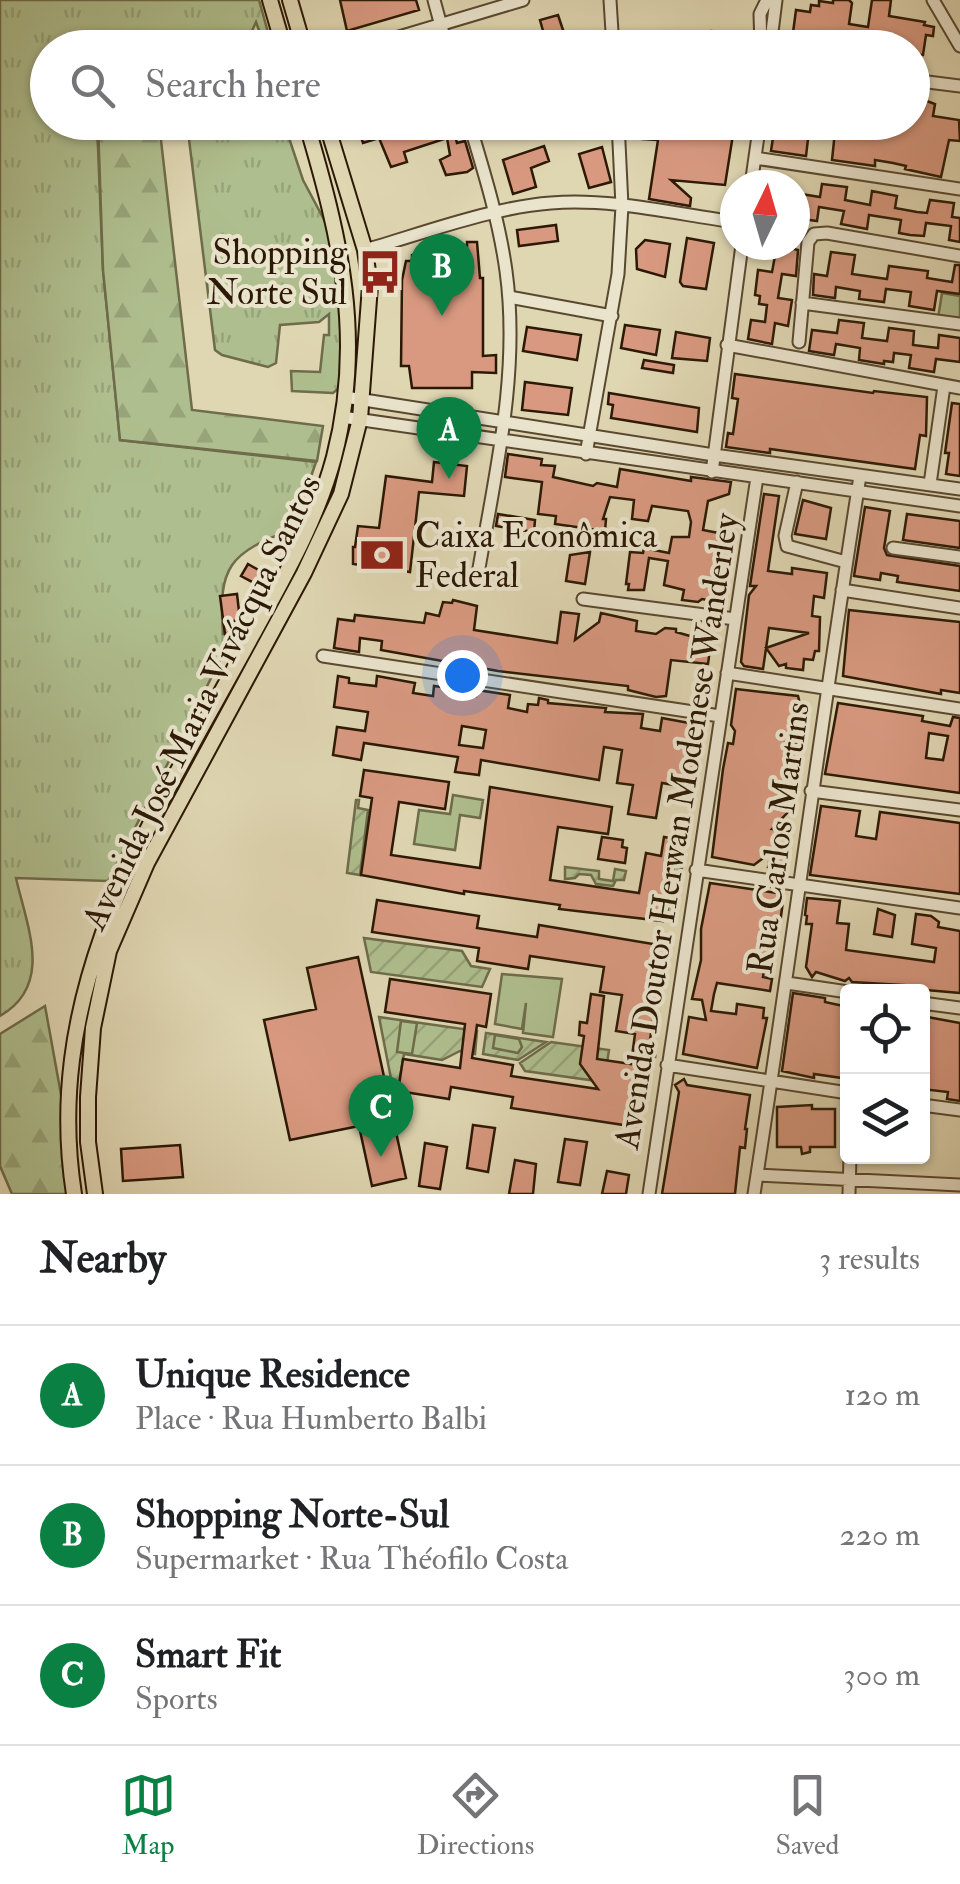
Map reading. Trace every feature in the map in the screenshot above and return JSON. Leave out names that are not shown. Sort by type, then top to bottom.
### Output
[{"type":"main road","points":[[270,0],[279,30]]},
{"type":"main road","points":[[290,0],[299,30]]},
{"type":"main road","name":"Avenida José Maria Vivácqua Santos","points":[[74,1194],[68,1135],[69,1068],[81,1003],[103,928],[140,842],[300,546],[324,492],[342,416],[346,275],[311,140]]},
{"type":"main road","name":"Avenida José Maria Vivácqua Santos","points":[[95,1194],[88,1142],[88,1097],[93,1028],[110,951],[147,863],[312,556],[341,494],[360,418],[371,306],[364,250],[331,140]]},
{"type":"street","points":[[434,0],[442,30]]},
{"type":"street","points":[[420,30],[523,0]]},
{"type":"street","points":[[610,0],[612,30]]},
{"type":"street","points":[[760,30],[760,14],[767,0]]},
{"type":"street","points":[[772,30],[776,0]]},
{"type":"street","points":[[933,0],[960,46]]},
{"type":"street","points":[[930,82],[960,86]]},
{"type":"street","points":[[474,140],[496,214],[509,297],[510,363],[478,574]]},
{"type":"street","points":[[586,454],[612,316],[622,206],[619,140]]},
{"type":"street","points":[[753,170],[758,140]]},
{"type":"street","points":[[755,158],[960,188]]},
{"type":"street","points":[[364,250],[550,203],[622,206],[720,220]]},
{"type":"street","points":[[798,342],[808,242],[814,234],[960,256]]},
{"type":"street","points":[[712,472],[740,260]]},
{"type":"street","points":[[509,297],[612,316]]},
{"type":"street","points":[[802,303],[960,324]]},
{"type":"street","points":[[726,345],[960,388]]},
{"type":"street","points":[[930,484],[944,386]]},
{"type":"street","points":[[344,397],[503,424],[960,488]]},
{"type":"street","points":[[342,416],[960,506]]},
{"type":"street","name":"Rua Carlos Martins","points":[[754,1194],[787,983],[825,689],[860,476]]},
{"type":"street","name":"Avenida Doutor Herwan Modenese Wanderley","points":[[649,1194],[757,477]]},
{"type":"street","points":[[797,482],[785,536],[788,546],[846,562]]},
{"type":"street","points":[[893,548],[960,556]]},
{"type":"street","points":[[842,590],[960,608]]},
{"type":"street","points":[[583,599],[735,619]]},
{"type":"street","points":[[323,656],[720,716]]},
{"type":"street","points":[[727,673],[960,708]]},
{"type":"street","points":[[811,791],[960,810]]},
{"type":"street","points":[[696,870],[960,908]]},
{"type":"street","points":[[787,983],[840,991]]},
{"type":"street","points":[[930,1004],[960,1008]]},
{"type":"street","points":[[667,1065],[840,1092]]},
{"type":"street","points":[[930,1106],[960,1110]]},
{"type":"street","points":[[757,1176],[849,1187],[960,1185]]},
{"type":"green space","points":[[0,0],[259,0],[267,30],[259,30],[256,22],[252,30],[30,30],[30,140],[98,140],[103,270],[120,440],[316,462],[293,529],[241,555],[226,577],[223,634],[234,633],[108,881],[16,878],[30,935],[32,972],[17,1003],[0,1016]]},
{"type":"green space","points":[[99,140],[161,140],[192,410],[323,426],[317,461],[120,440],[103,270]]},
{"type":"green space","points":[[189,140],[290,140],[303,180],[329,229],[336,261],[342,337],[339,388],[333,393],[292,391],[291,371],[320,372],[324,335],[329,335],[329,314],[319,322],[280,325],[276,363],[268,367],[215,350]]},
{"type":"green space","points":[[942,293],[960,296],[960,322],[938,318]]},
{"type":"green space","points":[[453,795],[483,800],[480,818],[460,815],[455,850],[414,844],[419,810],[450,814]]},
{"type":"green space","points":[[356,800],[358,808],[368,810],[360,875],[347,873]]},
{"type":"green space","points":[[675,859],[683,860],[675,917],[667,916]]},
{"type":"green space","points":[[565,867],[599,871],[599,879],[613,881],[615,869],[626,871],[624,880],[616,880],[613,886],[596,884],[591,875],[565,879]]},
{"type":"green space","points":[[364,938],[462,951],[471,966],[490,969],[482,987],[371,972]]},
{"type":"green space","points":[[502,974],[562,979],[553,1037],[523,1033],[526,1003],[522,1029],[495,1024]]},
{"type":"green space","points":[[45,1006],[79,1194],[12,1194],[0,1166],[0,1034]]},
{"type":"green space","points":[[379,1017],[477,1031],[475,1054],[460,1051],[442,1060],[404,1054],[398,1089],[393,1089]]},
{"type":"green space","points":[[401,1021],[417,1023],[412,1054],[397,1052]]},
{"type":"green space","points":[[486,1033],[546,1042],[518,1060],[483,1054]]},
{"type":"green space","points":[[495,1035],[519,1039],[522,1047],[518,1053],[493,1048]]},
{"type":"green space","points":[[551,1042],[609,1050],[604,1082],[525,1071],[520,1063]]},
{"type":"building","points":[[340,0],[416,0],[419,10],[347,30]]},
{"type":"building","points":[[849,0],[849,24],[868,27],[872,0],[891,0],[889,16],[925,22],[924,25],[934,27],[933,36],[930,30],[793,30],[796,10],[810,12],[811,5],[819,6],[819,1]]},
{"type":"building","points":[[558,15],[563,30],[543,30],[540,20]]},
{"type":"building","points":[[930,102],[935,104],[933,116],[959,120],[960,141],[949,140],[941,177],[875,160],[875,166],[832,160],[834,140],[930,140]]},
{"type":"building","points":[[380,140],[441,140],[404,152],[407,162],[391,167]]},
{"type":"building","points":[[447,140],[465,141],[473,168],[446,175],[440,160],[450,155]]},
{"type":"building","points":[[658,140],[732,140],[727,170],[720,170],[720,185],[671,180],[691,198],[690,206],[649,199]]},
{"type":"building","points":[[773,140],[808,140],[806,156],[771,151]]},
{"type":"building","points":[[544,146],[549,161],[531,168],[536,187],[513,194],[503,160]]},
{"type":"building","points":[[602,147],[611,182],[589,188],[579,154]]},
{"type":"building","points":[[822,184],[847,187],[845,200],[870,205],[872,191],[897,196],[895,208],[917,212],[927,213],[930,200],[954,203],[952,217],[960,218],[960,242],[949,240],[951,226],[926,223],[924,236],[910,235],[899,233],[901,220],[869,215],[867,229],[841,224],[844,211],[819,207],[817,221],[810,220],[810,195],[820,197]]},
{"type":"building","points":[[556,225],[558,241],[519,246],[517,230]]},
{"type":"building","points":[[687,238],[714,243],[706,289],[683,286],[680,282]]},
{"type":"building","points":[[645,240],[670,244],[665,277],[637,269],[636,249]]},
{"type":"building","points":[[467,242],[477,242],[483,278],[483,356],[496,355],[496,373],[472,372],[472,388],[412,388],[409,366],[401,366],[402,280],[406,261],[412,261],[412,255],[419,252],[467,253]]},
{"type":"building","points":[[831,252],[855,255],[852,274],[887,279],[889,266],[928,271],[927,278],[952,282],[955,265],[960,265],[960,294],[937,291],[934,310],[909,306],[911,292],[886,289],[884,302],[859,299],[860,291],[836,287],[835,298],[813,295],[814,274],[827,276]]},
{"type":"building","points":[[774,260],[797,260],[796,276],[782,274],[778,298],[792,300],[788,326],[775,323],[772,344],[748,339],[751,320],[765,322],[767,305],[759,304],[760,296],[755,295],[758,270],[772,272]]},
{"type":"building","points":[[839,320],[864,323],[862,338],[887,341],[889,328],[914,331],[913,345],[938,348],[939,335],[960,338],[960,362],[936,359],[934,372],[909,368],[911,355],[894,353],[893,362],[884,364],[859,360],[860,348],[836,344],[834,355],[809,351],[812,330],[837,333]]},
{"type":"building","points":[[625,325],[660,330],[656,355],[621,348]]},
{"type":"building","points":[[527,327],[581,335],[577,360],[523,351]]},
{"type":"building","points":[[676,332],[710,338],[707,361],[672,358]]},
{"type":"building","points":[[644,360],[674,365],[673,373],[642,368]]},
{"type":"building","points":[[735,374],[927,397],[926,436],[920,435],[915,469],[770,449],[770,453],[726,447],[728,433],[733,434],[738,399],[732,398]]},
{"type":"building","points":[[525,382],[572,388],[568,415],[522,410]]},
{"type":"building","points":[[609,393],[699,408],[697,432],[611,418],[613,405],[608,404]]},
{"type":"building","points":[[952,403],[960,404],[960,476],[946,474]]},
{"type":"building","points":[[508,454],[542,459],[541,465],[555,466],[553,477],[593,486],[597,483],[617,487],[620,469],[691,481],[691,477],[731,482],[729,494],[708,501],[703,530],[719,533],[715,569],[725,574],[719,602],[682,600],[684,590],[664,585],[668,561],[649,558],[644,590],[628,590],[630,552],[643,553],[644,548],[669,553],[672,537],[689,537],[688,511],[652,506],[648,521],[632,519],[634,500],[610,497],[603,519],[605,531],[555,524],[556,516],[538,514],[542,482],[505,477]]},
{"type":"building","points":[[434,462],[467,466],[464,496],[419,492],[410,572],[353,564],[358,526],[379,528],[386,476],[432,482]]},
{"type":"building","points":[[764,494],[779,496],[768,571],[792,574],[792,568],[827,573],[824,598],[814,596],[812,616],[820,617],[819,651],[815,651],[813,660],[804,659],[803,670],[786,668],[786,664],[779,666],[766,648],[763,669],[741,662],[749,595],[756,586],[750,586]],"holes":[[[769,628],[809,633],[766,648]]]},
{"type":"building","points":[[803,500],[831,508],[826,539],[795,534]]},
{"type":"building","points":[[865,507],[890,511],[884,548],[887,555],[960,566],[960,591],[897,582],[898,576],[881,573],[880,580],[854,576]]},
{"type":"building","points":[[498,514],[535,520],[534,532],[496,526]]},
{"type":"building","points":[[907,514],[960,521],[960,548],[903,540]]},
{"type":"building","points":[[590,552],[585,584],[566,581],[570,555]]},
{"type":"building","points":[[248,564],[262,572],[256,584],[241,576]]},
{"type":"building","points":[[237,594],[240,620],[233,621],[234,633],[225,634],[220,596]]},
{"type":"building","points":[[453,600],[477,606],[474,630],[557,643],[561,612],[579,614],[575,640],[599,622],[601,613],[637,621],[636,631],[656,634],[665,628],[676,629],[711,642],[708,664],[671,660],[666,696],[656,697],[628,690],[628,686],[498,671],[381,650],[382,641],[360,638],[359,652],[334,648],[338,619],[354,621],[355,615],[424,623],[426,613],[439,616],[443,602]]},
{"type":"building","points":[[849,610],[960,622],[960,693],[941,690],[941,694],[843,676]]},
{"type":"building","points":[[338,676],[349,678],[349,683],[376,686],[377,676],[415,683],[413,693],[433,696],[434,686],[476,696],[477,690],[510,695],[508,708],[527,712],[528,704],[538,705],[539,698],[548,703],[606,708],[605,712],[643,714],[641,728],[660,731],[662,718],[689,723],[695,725],[692,752],[696,752],[686,787],[662,783],[656,818],[628,814],[633,785],[617,783],[622,750],[604,747],[599,780],[481,760],[479,775],[455,772],[458,757],[364,743],[361,760],[333,755],[337,727],[365,731],[368,712],[334,707]],"holes":[[[462,726],[486,730],[483,748],[459,745]]]},
{"type":"building","points":[[736,689],[798,696],[805,711],[800,745],[786,743],[795,759],[792,779],[785,784],[791,790],[789,811],[772,829],[791,831],[790,843],[785,841],[784,869],[768,867],[771,852],[754,865],[712,857],[723,769],[728,743],[733,744],[735,731],[731,725]]},
{"type":"building","points":[[838,703],[923,716],[922,721],[950,726],[953,717],[960,718],[960,793],[825,774]],"holes":[[[929,733],[948,736],[943,760],[926,758]]]},
{"type":"building","points":[[364,770],[449,782],[445,809],[399,802],[391,855],[480,868],[490,787],[612,807],[608,834],[558,827],[550,880],[639,893],[646,853],[661,856],[664,837],[682,840],[674,851],[663,921],[559,909],[560,905],[464,894],[361,875],[372,798],[360,796]]},
{"type":"building","points":[[821,806],[860,811],[856,836],[876,839],[880,812],[960,823],[960,894],[810,875]]},
{"type":"building","points":[[602,837],[623,840],[622,847],[627,848],[625,863],[598,859]]},
{"type":"building","points":[[710,883],[784,894],[779,931],[770,930],[763,977],[772,979],[770,991],[717,983],[711,1011],[736,1014],[737,1004],[764,1008],[763,1018],[767,1018],[757,1068],[683,1054],[689,1017],[706,1020],[702,1000],[692,999]]},
{"type":"building","points":[[807,898],[840,901],[837,923],[849,924],[846,950],[934,962],[936,948],[912,944],[916,914],[931,916],[939,922],[938,927],[960,931],[960,993],[930,990],[930,984],[852,982],[849,978],[845,981],[816,972],[812,977],[806,967],[812,924],[806,924]]},
{"type":"building","points":[[377,900],[479,916],[477,928],[537,937],[539,925],[665,946],[649,1046],[656,1047],[655,1057],[648,1056],[637,1127],[511,1108],[513,1097],[451,1087],[449,1099],[398,1091],[403,1059],[460,1068],[465,1024],[385,1012],[390,979],[491,994],[486,1027],[477,1025],[472,1058],[513,1065],[511,1076],[598,1089],[580,1064],[584,1036],[579,1035],[580,1022],[587,1023],[591,994],[604,996],[597,1059],[631,1064],[635,1034],[616,1031],[622,995],[600,992],[604,967],[530,956],[528,969],[477,961],[479,948],[372,932]]},
{"type":"building","points":[[878,909],[895,915],[892,937],[874,934]]},
{"type":"building","points":[[358,957],[406,1178],[372,1186],[359,1126],[290,1140],[264,1020],[316,1009],[307,968]]},
{"type":"building","points":[[793,993],[825,998],[825,1002],[840,1005],[840,1078],[814,1074],[814,1078],[782,1071]]},
{"type":"building","points":[[930,1017],[960,1023],[960,1101],[947,1099],[948,1092],[930,1090]]},
{"type":"building","points":[[684,1079],[687,1085],[750,1095],[735,1194],[662,1194],[679,1092],[675,1085]]},
{"type":"building","points":[[812,1105],[812,1109],[835,1109],[835,1147],[810,1147],[810,1152],[802,1154],[801,1147],[777,1147],[777,1107]]},
{"type":"building","points":[[473,1125],[495,1128],[488,1172],[467,1168]]},
{"type":"building","points":[[565,1139],[587,1142],[580,1185],[558,1182]]},
{"type":"building","points":[[425,1143],[447,1147],[440,1189],[419,1186]]},
{"type":"building","points":[[180,1145],[183,1177],[123,1181],[121,1149]]},
{"type":"building","points":[[515,1160],[536,1164],[533,1194],[509,1194]]},
{"type":"building","points":[[607,1171],[629,1175],[626,1194],[602,1194]]},
{"type":"place","name":"Shopping Norte Sul","points":[[380,272]]},
{"type":"place","name":"Shopping Norte-Sul","points":[[442,316]]},
{"type":"place","name":"Unique Residence","points":[[449,479]]},
{"type":"place","name":"Caixa Econômica Federal","points":[[382,555]]},
{"type":"place","name":"Smart Fit","points":[[381,1157]]}]
